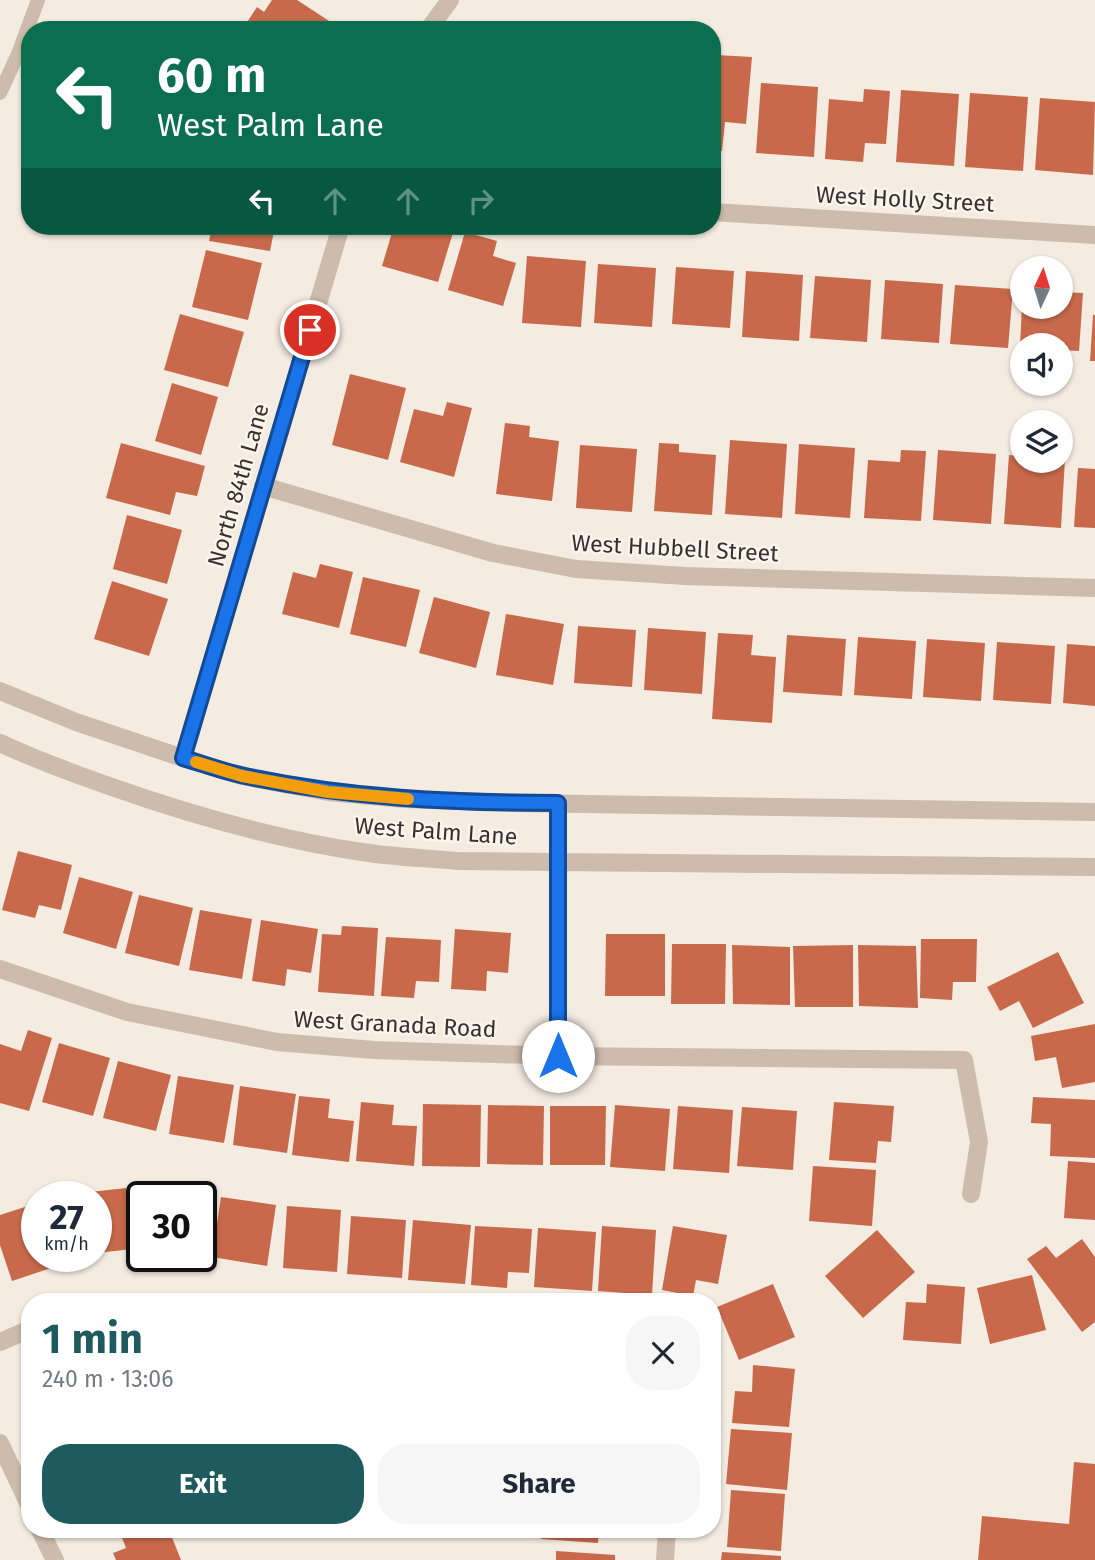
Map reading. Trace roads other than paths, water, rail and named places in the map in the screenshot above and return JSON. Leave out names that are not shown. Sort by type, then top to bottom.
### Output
[{"type":"street","points":[[435,21],[450,0]]},
{"type":"street","name":"West Holly Street","points":[[721,213],[1095,235]]},
{"type":"street","name":"North 84th Lane","points":[[183,758],[338,235]]},
{"type":"street","name":"West Hubbell Street","points":[[263,486],[493,553],[576,569],[685,576],[1095,588]]},
{"type":"street","name":"West Palm Lane","points":[[0,691],[76,722],[183,758],[242,776],[328,792],[405,799],[558,803],[1095,811]]},
{"type":"street","name":"West Palm Lane","points":[[0,743],[33,759],[223,823],[363,852],[457,861],[1095,867]]},
{"type":"street","points":[[558,803],[558,1056]]},
{"type":"street","name":"West Granada Road","points":[[0,970],[127,1012],[277,1042],[374,1050],[558,1056],[964,1060],[978,1142],[971,1195]]},
{"type":"street","points":[[0,1342],[21,1333]]},
{"type":"street","points":[[0,1443],[21,1488]]},
{"type":"street","points":[[44,1538],[55,1560]]},
{"type":"street","points":[[665,1560],[666,1538]]},
{"type":"lane","points":[[30,21],[38,0]]},
{"type":"lane","points":[[0,93],[21,46]]}]
